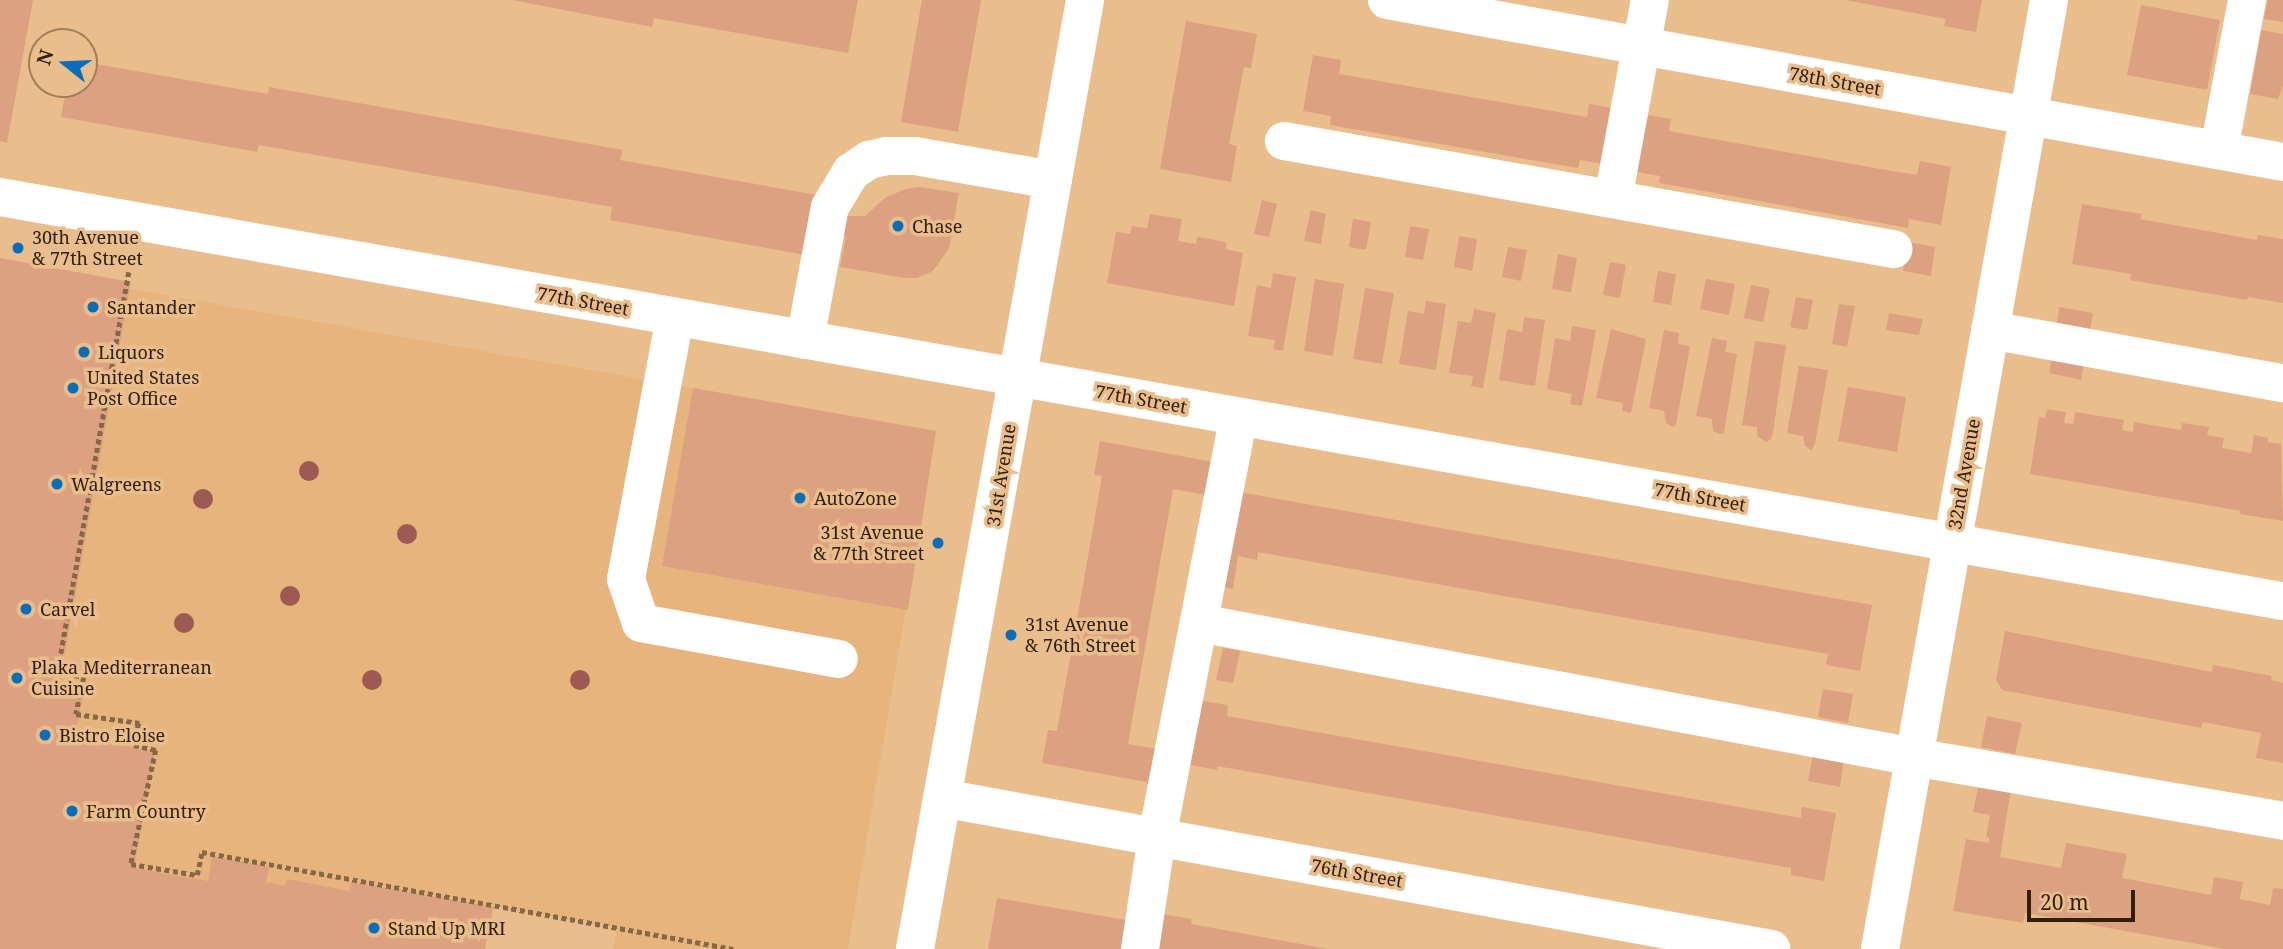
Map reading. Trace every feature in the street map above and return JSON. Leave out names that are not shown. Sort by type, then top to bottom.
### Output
[{"type":"street","name":"31st Avenue","points":[[915,949],[1086,0]]},
{"type":"street","name":"78th Street","points":[[1387,0],[2283,162]]},
{"type":"street","points":[[1613,199],[1650,0]]},
{"type":"street","name":"32nd Avenue","points":[[1880,949],[2049,0]]},
{"type":"street","points":[[2219,150],[2247,0]]},
{"type":"street","points":[[1284,141],[1893,249]]},
{"type":"street","points":[[805,340],[830,207],[850,172],[869,160],[886,156],[915,156],[1053,180]]},
{"type":"street","name":"77th Street","points":[[0,197],[2283,601]]},
{"type":"street","points":[[675,317],[626,579],[641,623],[839,659]]},
{"type":"street","points":[[1990,330],[2283,383]]},
{"type":"street","points":[[1140,949],[1157,837],[1239,416]]},
{"type":"street","points":[[1199,623],[1914,757],[2283,821]]},
{"type":"street","name":"76th Street","points":[[942,798],[1771,949]]},
{"type":"path","points":[[129,272],[58,673],[84,677],[76,714],[139,723],[134,745],[156,750],[131,864],[197,875],[202,852],[733,949]]},
{"type":"shaded area","points":[[125,288],[936,431],[848,949],[613,949],[617,928],[494,907],[485,949],[0,949]]},
{"type":"building","points":[[0,0],[33,0],[7,143],[0,141]]},
{"type":"building","points":[[512,0],[858,0],[848,53],[654,18],[652,27]]},
{"type":"building","points":[[922,0],[981,0],[958,132],[901,122]]},
{"type":"building","points":[[1845,0],[1982,0],[1976,32],[1944,26],[1946,19]]},
{"type":"building","points":[[2268,0],[2283,0],[2283,22],[2264,19]]},
{"type":"building","points":[[2141,5],[2220,20],[2207,90],[2127,75]]},
{"type":"building","points":[[1186,21],[1257,34],[1251,68],[1244,67],[1229,144],[1237,146],[1231,182],[1160,169]]},
{"type":"building","points":[[2261,30],[2283,34],[2283,85],[2278,99],[2250,94]]},
{"type":"building","points":[[1313,55],[1341,60],[1339,74],[1587,117],[1589,104],[1619,109],[1609,165],[1580,160],[1578,168],[1330,125],[1331,116],[1303,111]]},
{"type":"building","points":[[98,64],[268,94],[269,87],[623,150],[620,160],[817,195],[806,255],[610,220],[612,207],[259,145],[257,152],[61,117],[64,98],[98,98]]},
{"type":"building","points":[[1641,114],[1671,119],[1669,131],[1886,170],[1917,175],[1920,161],[1951,167],[1941,225],[1909,219],[1908,228],[1659,183],[1660,176],[1631,171]]},
{"type":"building","name":"Chase","points":[[919,187],[959,193],[949,248],[933,271],[917,278],[905,278],[840,267],[846,236],[841,235],[844,216],[865,216],[886,197]]},
{"type":"building","points":[[1262,200],[1277,204],[1269,237],[1254,234]]},
{"type":"building","points":[[2082,204],[2142,214],[2140,219],[2257,240],[2258,235],[2283,239],[2283,303],[2248,297],[2247,300],[2130,280],[2131,274],[2072,264]]},
{"type":"building","points":[[1311,210],[1326,214],[1321,244],[1304,241]]},
{"type":"building","points":[[1150,214],[1182,219],[1178,241],[1196,244],[1197,237],[1211,239],[1227,243],[1225,249],[1243,253],[1234,306],[1107,283],[1116,232],[1130,234],[1132,226],[1147,228]]},
{"type":"building","points":[[1353,219],[1371,222],[1366,250],[1349,247]]},
{"type":"building","points":[[1410,226],[1429,229],[1423,260],[1405,257]]},
{"type":"building","points":[[1459,236],[1477,239],[1472,271],[1454,267]]},
{"type":"building","points":[[1908,242],[1935,247],[1931,276],[1903,271]]},
{"type":"building","points":[[1508,247],[1527,250],[1521,281],[1502,277]]},
{"type":"building","points":[[1558,254],[1577,258],[1571,292],[1552,289]]},
{"type":"building","points":[[0,258],[131,282],[60,681],[85,686],[75,737],[155,751],[134,868],[208,881],[212,856],[269,867],[266,882],[285,886],[287,879],[349,891],[351,882],[493,907],[485,949],[0,949]]},
{"type":"building","points":[[1610,262],[1626,265],[1620,298],[1603,295]]},
{"type":"building","points":[[1658,271],[1676,274],[1671,305],[1653,302]]},
{"type":"building","points":[[1273,273],[1296,277],[1283,351],[1273,349],[1275,340],[1248,336],[1257,285],[1271,288]]},
{"type":"building","points":[[1315,279],[1344,284],[1333,356],[1304,351]]},
{"type":"building","points":[[1706,279],[1735,284],[1729,315],[1700,309]]},
{"type":"building","points":[[1751,285],[1770,289],[1763,322],[1744,318]]},
{"type":"building","points":[[1365,288],[1394,293],[1382,364],[1353,359]]},
{"type":"building","points":[[1796,297],[1813,300],[1807,330],[1790,327]]},
{"type":"building","points":[[1426,301],[1446,304],[1436,370],[1399,364],[1408,311],[1424,314]]},
{"type":"building","points":[[1839,304],[1855,306],[1847,347],[1832,344]]},
{"type":"building","points":[[2059,307],[2093,313],[2090,329],[2057,323]]},
{"type":"building","points":[[1474,309],[1496,313],[1483,388],[1471,386],[1473,376],[1449,373],[1458,321],[1471,323]]},
{"type":"building","points":[[1889,313],[1923,319],[1919,335],[1886,330]]},
{"type":"building","points":[[1524,317],[1545,320],[1535,386],[1499,380],[1507,329],[1522,332]]},
{"type":"building","points":[[1572,326],[1596,330],[1582,406],[1570,404],[1572,394],[1547,389],[1555,338],[1570,341]]},
{"type":"building","points":[[1611,329],[1646,339],[1631,413],[1622,411],[1623,403],[1596,398]]},
{"type":"building","points":[[1664,330],[1679,333],[1678,344],[1690,346],[1676,425],[1673,427],[1666,423],[1664,411],[1649,408]]},
{"type":"building","points":[[1712,338],[1727,341],[1725,352],[1737,354],[1724,433],[1720,434],[1713,431],[1712,419],[1696,416]]},
{"type":"building","points":[[1755,341],[1786,345],[1773,432],[1771,439],[1766,442],[1757,436],[1757,427],[1742,425]]},
{"type":"building","points":[[2052,356],[2084,363],[2081,380],[2049,373]]},
{"type":"building","points":[[1799,366],[1828,370],[1815,444],[1811,450],[1805,446],[1803,436],[1787,433]]},
{"type":"building","points":[[1848,387],[1906,397],[1897,452],[1838,441]]},
{"type":"building","name":"AutoZone","points":[[693,388],[936,431],[908,610],[662,566]]},
{"type":"building","points":[[2047,409],[2066,412],[2064,423],[2073,424],[2075,412],[2124,420],[2122,430],[2133,432],[2134,422],[2181,430],[2182,423],[2209,427],[2207,435],[2224,438],[2222,448],[2251,453],[2254,435],[2268,438],[2268,442],[2281,444],[2283,521],[2240,514],[2241,511],[2030,474],[2039,417],[2045,418]]},
{"type":"building","points":[[1100,441],[1213,462],[1206,495],[1173,489],[1128,744],[1169,751],[1163,785],[1042,763],[1048,730],[1057,731],[1102,476],[1094,475]]},
{"type":"building","points":[[1234,491],[1872,605],[1860,671],[1826,665],[1828,654],[1258,552],[1257,560],[1238,556],[1233,589],[1217,586]]},
{"type":"building","points":[[2005,631],[2212,672],[2213,665],[2272,676],[2271,680],[2283,683],[2283,763],[2256,758],[2261,733],[2203,722],[2201,728],[2002,690],[1996,680]]},
{"type":"building","points":[[1223,648],[1240,651],[1233,683],[1216,680]]},
{"type":"building","points":[[1823,689],[1853,694],[1848,723],[1818,717]]},
{"type":"building","points":[[1197,700],[1228,705],[1227,716],[1801,818],[1802,807],[1836,813],[1824,881],[1791,875],[1791,868],[1217,766],[1217,770],[1185,764]]},
{"type":"building","points":[[1987,716],[2022,723],[2015,754],[1981,747]]},
{"type":"building","points":[[1813,753],[1844,758],[1840,787],[1808,781]]},
{"type":"building","points":[[1979,783],[2011,789],[2000,857],[2061,868],[2066,843],[2127,854],[2122,878],[2211,895],[2214,877],[2243,882],[2240,899],[2270,905],[2273,888],[2283,889],[2283,949],[2225,949],[2025,913],[2023,923],[1953,911],[1966,839],[1989,843],[1989,838],[1986,837],[1990,815],[1973,812]]},
{"type":"building","points":[[997,898],[1132,921],[1127,949],[988,949]]},
{"type":"building","points":[[1161,914],[1192,919],[1191,924],[1328,949],[1155,949]]},
{"type":"place","name":"Chase","points":[[898,226]]},
{"type":"place","name":"30th Avenue & 77th Street","points":[[18,248]]},
{"type":"place","name":"Santander","points":[[93,307]]},
{"type":"place","name":"Liquors","points":[[84,352]]},
{"type":"place","name":"United States Post Office","points":[[73,388]]},
{"type":"place","name":"Walgreens","points":[[57,484]]},
{"type":"place","name":"AutoZone","points":[[800,498]]},
{"type":"place","name":"31st Avenue & 77th Street","points":[[938,543]]},
{"type":"place","name":"Carvel","points":[[26,609]]},
{"type":"place","name":"31st Avenue & 76th Street","points":[[1011,635]]},
{"type":"place","name":"Plaka Mediterranean Cuisine","points":[[17,678]]},
{"type":"place","name":"Bistro Eloise","points":[[45,735]]},
{"type":"place","name":"Farm Country","points":[[72,811]]},
{"type":"place","name":"Stand Up MRI","points":[[374,928]]}]
